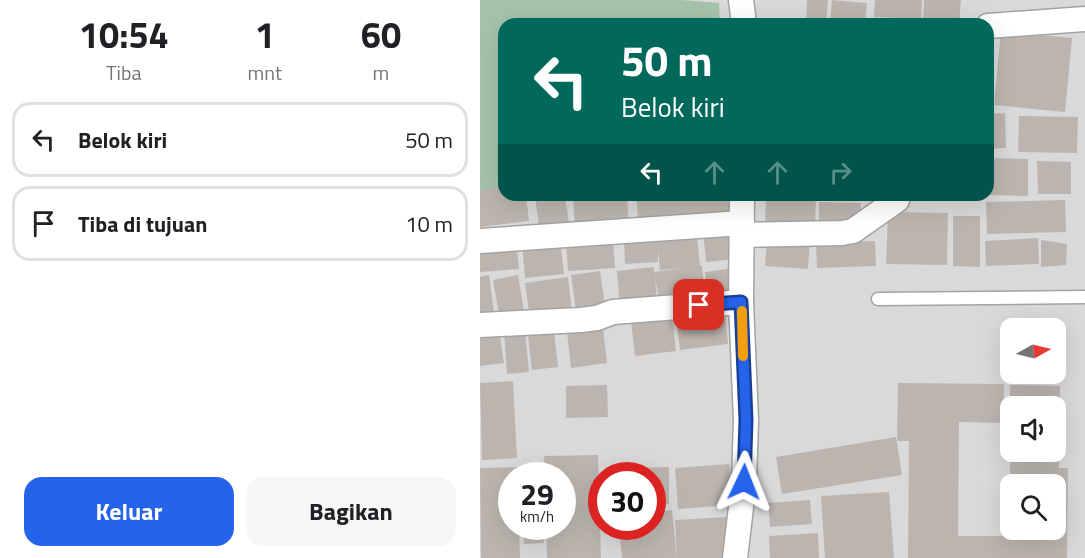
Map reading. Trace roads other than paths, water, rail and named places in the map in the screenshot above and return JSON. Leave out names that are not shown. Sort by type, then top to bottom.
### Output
[{"type":"street","points":[[741,0],[743,18]]},
{"type":"street","points":[[994,26],[1085,19]]},
{"type":"street","points":[[735,558],[744,482],[746,420],[741,302],[742,201]]},
{"type":"street","points":[[480,241],[742,229],[842,233],[853,231],[896,201]]},
{"type":"street","points":[[480,325],[581,320],[597,318],[613,312],[741,302]]},
{"type":"lane","points":[[878,299],[1085,297]]}]
